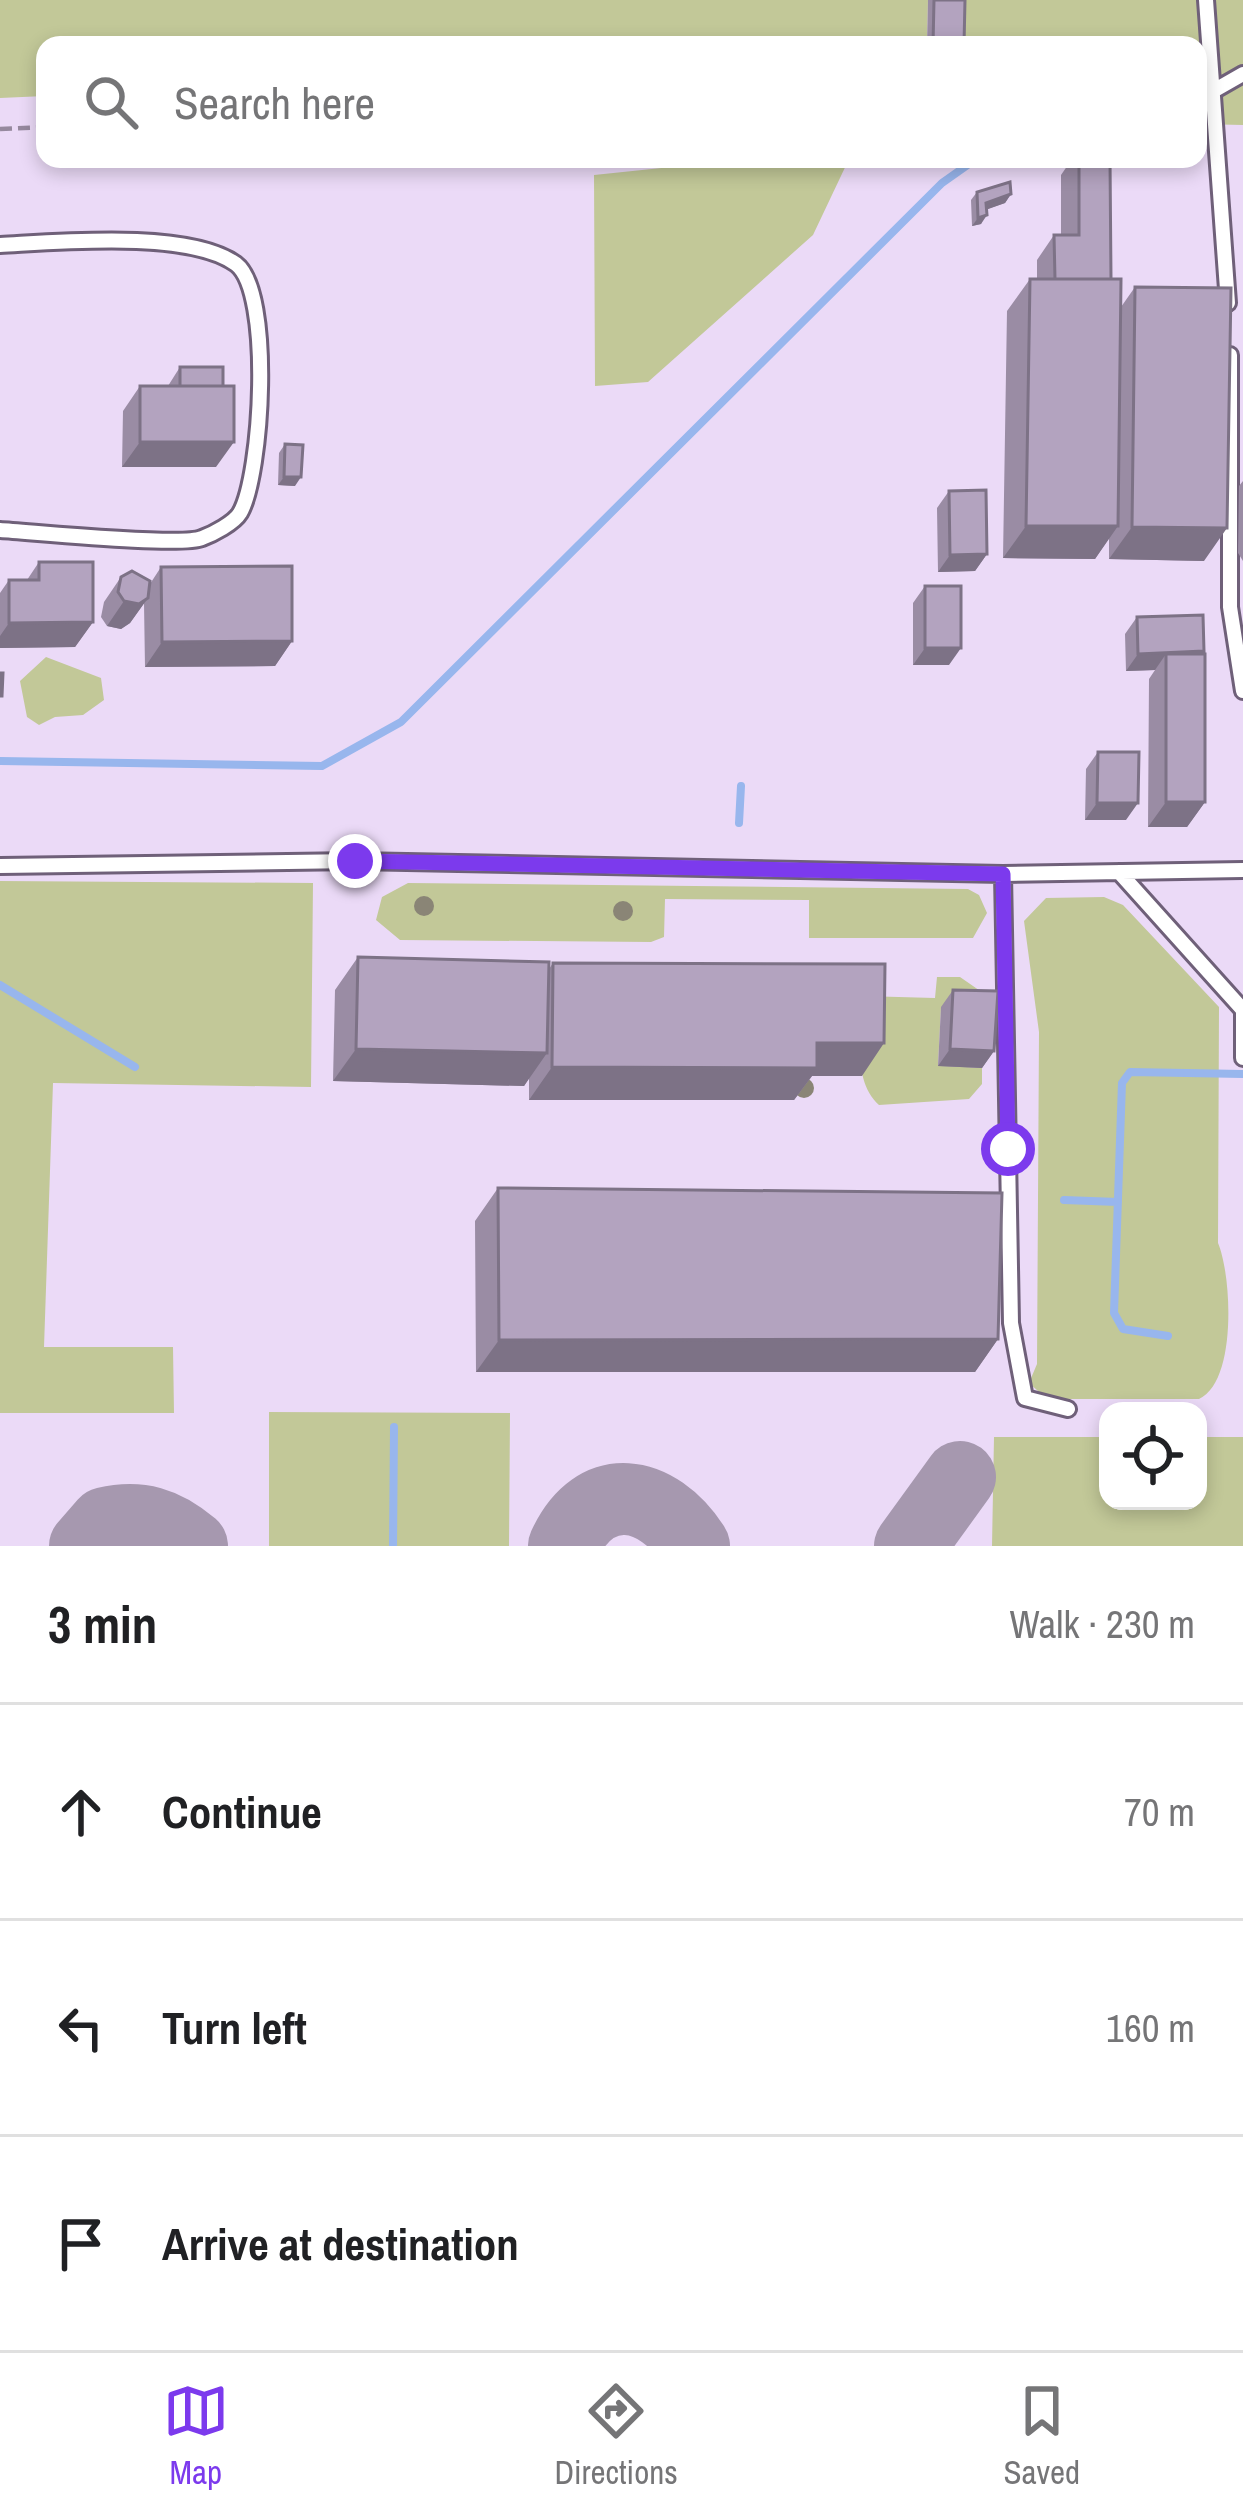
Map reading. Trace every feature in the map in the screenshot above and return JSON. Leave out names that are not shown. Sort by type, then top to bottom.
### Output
[{"type":"lane","points":[[1206,0],[1228,322]]},
{"type":"lane","points":[[1215,90],[1243,74]]},
{"type":"lane","points":[[0,245],[178,245],[214,251],[241,267],[256,298],[261,341],[251,483],[238,517],[198,540],[0,530]]},
{"type":"lane","points":[[1229,344],[1231,607],[1243,691]]},
{"type":"lane","points":[[0,866],[355,861],[1003,874],[1243,870]]},
{"type":"lane","points":[[1119,872],[1243,1010]]},
{"type":"lane","points":[[1003,874],[1011,1323],[1024,1398],[1041,1407],[1068,1409]]},
{"type":"lane","points":[[1243,998],[1243,1058]]},
{"type":"path","points":[[0,130],[36,128]]},
{"type":"green space","points":[[0,0],[928,0],[927,36],[36,36],[36,96],[0,98]]},
{"type":"green space","points":[[959,0],[1243,0],[1243,125],[1207,124],[1207,36],[958,36]]},
{"type":"green space","points":[[661,168],[845,168],[813,235],[648,382],[595,386],[594,175]]},
{"type":"green space","points":[[46,657],[101,678],[104,700],[83,715],[55,717],[39,725],[27,717],[20,681]]},
{"type":"green space","points":[[0,881],[313,883],[311,1087],[53,1083],[44,1347],[173,1347],[174,1413],[0,1413]]},
{"type":"green space","points":[[408,883],[968,889],[979,895],[987,913],[973,938],[809,938],[809,900],[665,899],[664,937],[651,942],[400,940],[376,920],[382,897]]},
{"type":"green space","points":[[1104,897],[1123,905],[1219,1007],[1218,1243],[1226,1279],[1228,1327],[1220,1372],[1199,1399],[1047,1399],[1029,1383],[1037,1364],[1039,1032],[1024,921],[1046,898]]},
{"type":"green space","points":[[937,977],[960,977],[986,995],[941,1008],[938,1065],[982,1068],[982,1084],[969,1099],[879,1105],[861,1069],[862,996],[935,998]]},
{"type":"green space","points":[[269,1412],[510,1413],[509,1546],[269,1546]]},
{"type":"green space","points":[[994,1437],[1099,1437],[1099,1510],[1207,1510],[1207,1437],[1243,1437],[1243,1546],[992,1546]]},
{"type":"building","points":[[934,0],[965,0],[964,36],[933,36]]},
{"type":"building","points":[[1079,168],[1110,168],[1111,279],[1055,279],[1054,235],[1079,235]]},
{"type":"building","points":[[1010,182],[1011,194],[986,203],[987,215],[978,218],[977,192]]},
{"type":"building","points":[[1030,279],[1121,279],[1118,526],[1026,526]]},
{"type":"building","points":[[1135,287],[1231,288],[1227,528],[1132,527]]},
{"type":"building","points":[[180,367],[223,367],[223,386],[180,386]]},
{"type":"building","points":[[140,386],[234,386],[234,442],[140,442]]},
{"type":"building","points":[[285,444],[303,445],[301,477],[284,477]]},
{"type":"building","points":[[986,490],[987,554],[950,555],[949,491]]},
{"type":"building","points":[[39,562],[93,562],[93,622],[9,623],[9,580],[39,580]]},
{"type":"building","points":[[292,566],[292,641],[162,642],[161,567]]},
{"type":"building","points":[[132,571],[150,581],[148,598],[139,604],[124,601],[118,592],[121,577]]},
{"type":"building","points":[[925,586],[961,586],[961,648],[925,648]]},
{"type":"building","points":[[1203,615],[1204,651],[1138,654],[1137,617]]},
{"type":"building","points":[[1166,654],[1205,654],[1205,802],[1166,802]]},
{"type":"building","points":[[1098,752],[1139,752],[1138,803],[1097,803]]},
{"type":"building","points":[[358,957],[549,962],[547,1053],[356,1049]]},
{"type":"building","points":[[553,963],[885,964],[884,1043],[817,1043],[817,1068],[552,1067]]},
{"type":"building","points":[[953,990],[998,991],[994,1051],[950,1049]]},
{"type":"building","points":[[498,1188],[1002,1193],[998,1339],[499,1340]]},
{"type":"waterway","points":[[0,761],[322,766],[401,722],[942,183],[963,168]]},
{"type":"waterway","points":[[739,823],[741,786]]},
{"type":"waterway","points":[[0,985],[135,1067]]},
{"type":"waterway","points":[[1168,1336],[1123,1329],[1114,1313],[1122,1083],[1130,1072],[1243,1074]]},
{"type":"waterway","points":[[1064,1200],[1118,1202]]},
{"type":"waterway","points":[[393,1546],[394,1427]]},
{"type":"taxiway","points":[[910,1546],[960,1477]]},
{"type":"taxiway","points":[[564,1546],[592,1509],[627,1499],[662,1512],[694,1546]]},
{"type":"taxiway","points":[[85,1546],[105,1523],[130,1520],[162,1527],[192,1546]]},
{"type":"route","points":[[355,861],[1003,874],[1008,1149]]}]
